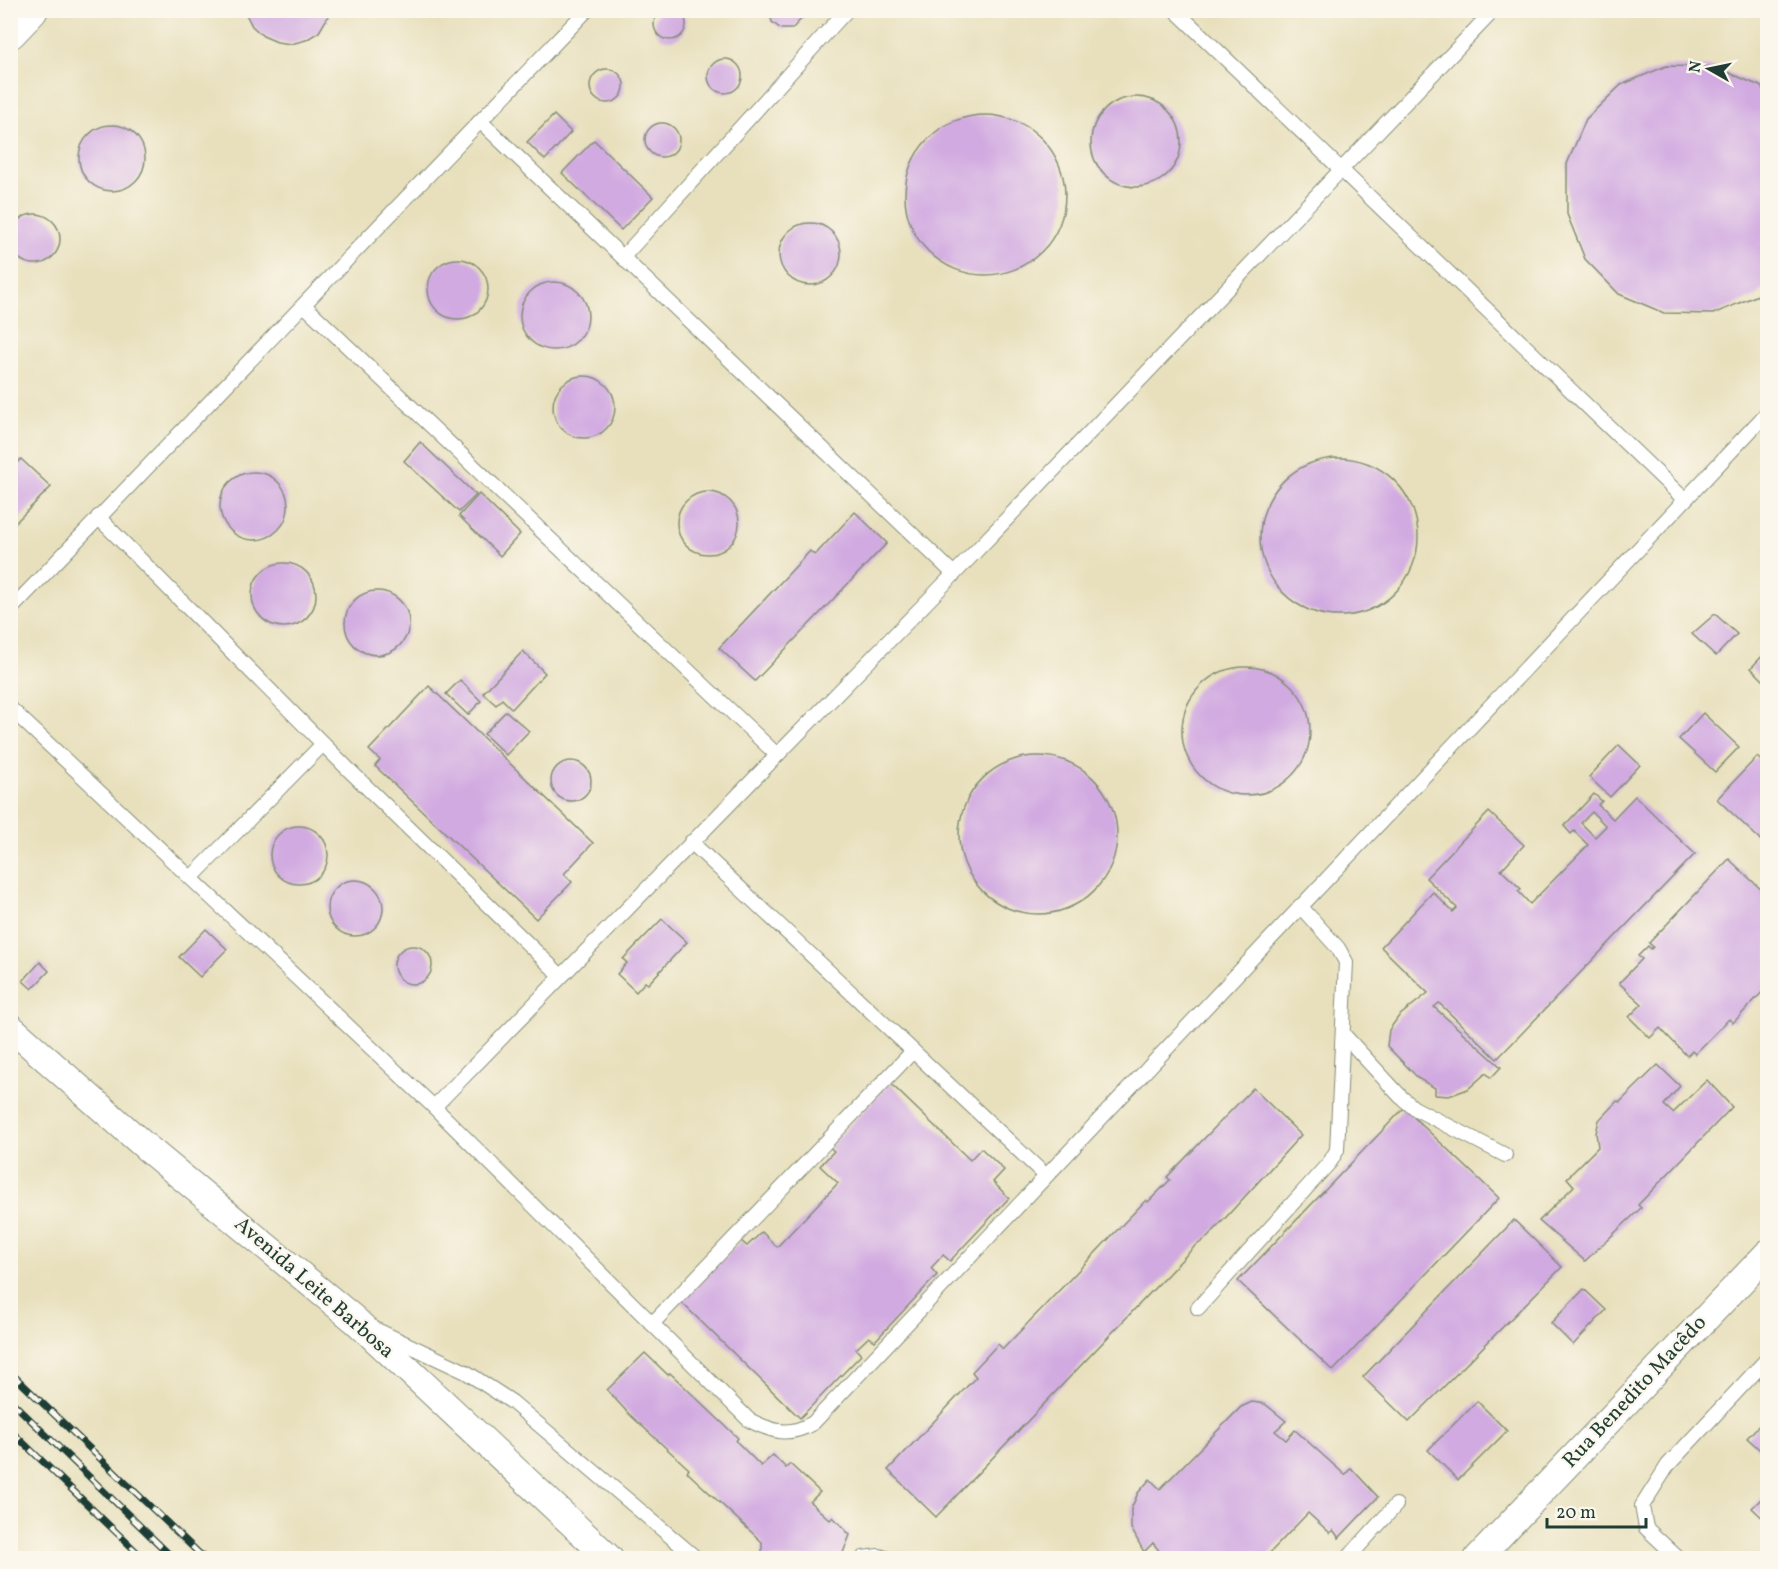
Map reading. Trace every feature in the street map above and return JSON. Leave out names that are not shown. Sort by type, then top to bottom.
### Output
[{"type":"main road","points":[[10,32],[31,10]]},
{"type":"street","name":"Avenida Leite Barbosa","points":[[10,1028],[147,1148],[355,1320],[609,1558]]},
{"type":"street","name":"Rua Benedito Macêdo","points":[[1478,1558],[1767,1253]]},
{"type":"lane","points":[[10,610],[305,306],[587,10]]},
{"type":"lane","points":[[622,257],[847,10]]},
{"type":"lane","points":[[1175,10],[1684,499]]},
{"type":"lane","points":[[435,1107],[776,754],[954,574],[1494,10]]},
{"type":"lane","points":[[480,121],[954,574]]},
{"type":"lane","points":[[305,306],[776,754]]},
{"type":"lane","points":[[10,708],[435,1107],[749,1420],[769,1430],[784,1434],[799,1431],[813,1423],[1767,412]]},
{"type":"lane","points":[[98,517],[322,744],[561,976]]},
{"type":"lane","points":[[191,878],[322,744]]},
{"type":"lane","points":[[691,842],[1046,1176]]},
{"type":"lane","points":[[1198,1308],[1330,1162],[1337,1150],[1346,962],[1338,948],[1300,906]]},
{"type":"lane","points":[[1344,1035],[1414,1108],[1505,1155]]},
{"type":"lane","points":[[652,1324],[913,1051]]},
{"type":"lane","points":[[355,1320],[466,1372],[512,1402],[696,1558]]},
{"type":"lane","points":[[1678,1558],[1646,1527],[1642,1506],[1668,1465],[1767,1358]]},
{"type":"lane","points":[[1348,1558],[1396,1504]]},
{"type":"lane","points":[[863,1558],[879,1556],[886,1558]]},
{"type":"building","points":[[670,8],[681,13],[686,24],[681,35],[670,40],[659,35],[654,24],[659,13]]},
{"type":"building","points":[[244,10],[332,10],[319,32],[306,40],[291,44],[277,42],[263,36],[252,26]]},
{"type":"building","points":[[769,10],[803,10],[803,17],[792,29],[781,29],[772,22]]},
{"type":"building","points":[[725,59],[737,64],[742,76],[737,88],[725,93],[713,88],[708,76],[713,64]]},
{"type":"building","points":[[1666,66],[1715,67],[1760,86],[1768,94],[1768,285],[1758,295],[1713,314],[1664,313],[1619,294],[1585,259],[1567,214],[1567,164],[1586,119],[1621,85]]},
{"type":"building","points":[[607,69],[619,74],[624,86],[619,98],[607,103],[595,98],[590,86],[595,74]]},
{"type":"building","points":[[1136,97],[1153,101],[1168,110],[1177,125],[1181,142],[1177,159],[1168,174],[1153,183],[1136,187],[1119,183],[1104,174],[1095,159],[1091,142],[1095,125],[1104,110],[1119,101]]},
{"type":"building","points":[[554,115],[571,132],[545,160],[527,142]]},
{"type":"building","points":[[985,115],[1015,122],[1029,129],[1041,139],[1051,151],[1058,165],[1065,195],[1058,225],[1051,239],[1041,251],[1029,261],[1015,268],[985,275],[955,268],[941,261],[929,251],[919,239],[912,225],[905,195],[912,165],[919,151],[929,139],[941,129],[955,122]]},
{"type":"building","points":[[662,123],[674,128],[679,140],[674,152],[662,157],[650,152],[645,140],[650,128]]},
{"type":"building","points":[[112,125],[125,128],[135,135],[142,145],[145,158],[142,171],[135,181],[125,188],[112,191],[99,188],[89,181],[82,171],[79,158],[82,145],[89,135],[99,128]]},
{"type":"building","points":[[594,140],[653,197],[621,230],[562,173]]},
{"type":"building","points":[[40,214],[53,221],[59,229],[59,249],[53,257],[45,263],[30,264],[17,257],[11,249],[10,234],[17,221],[25,215]]},
{"type":"building","points":[[810,223],[822,225],[832,232],[839,242],[841,254],[839,266],[832,276],[822,283],[810,285],[798,283],[788,276],[781,266],[779,254],[781,242],[788,232],[798,225]]},
{"type":"building","points":[[458,259],[475,264],[483,272],[488,289],[483,306],[475,314],[458,319],[441,314],[433,306],[428,289],[433,272],[441,264]]},
{"type":"building","points":[[554,282],[567,285],[578,292],[585,303],[588,316],[585,329],[578,340],[567,347],[554,350],[541,347],[530,340],[523,329],[520,316],[523,303],[530,292],[541,285]]},
{"type":"building","points":[[584,376],[596,378],[606,385],[613,395],[615,407],[613,419],[606,429],[596,436],[584,438],[572,436],[562,429],[555,419],[553,407],[555,395],[562,385],[572,378]]},
{"type":"building","points":[[420,442],[476,495],[459,512],[404,461]]},
{"type":"building","points":[[1339,458],[1354,459],[1369,464],[1383,471],[1395,481],[1405,493],[1412,507],[1417,522],[1417,552],[1412,567],[1405,581],[1395,593],[1383,603],[1369,610],[1354,615],[1339,616],[1324,615],[1309,610],[1295,603],[1283,593],[1273,581],[1266,567],[1261,552],[1260,537],[1261,522],[1266,507],[1273,493],[1283,481],[1295,471],[1309,464],[1324,459]]},
{"type":"building","points":[[21,459],[51,487],[10,528],[10,470]]},
{"type":"building","points":[[254,472],[267,475],[278,482],[285,493],[288,506],[285,519],[278,530],[267,537],[254,540],[241,537],[230,530],[223,519],[220,506],[223,493],[230,482],[241,475]]},
{"type":"building","points":[[702,492],[714,492],[730,501],[737,511],[739,523],[737,535],[730,545],[714,554],[702,554],[691,549],[682,540],[677,529],[677,517],[682,506],[691,497]]},
{"type":"building","points":[[479,494],[520,534],[500,556],[459,516]]},
{"type":"building","points":[[855,512],[887,543],[755,681],[719,648],[810,551],[815,555]]},
{"type":"building","points":[[284,563],[302,569],[310,577],[316,595],[310,613],[302,621],[284,627],[266,621],[258,613],[252,595],[258,577],[266,569]]},
{"type":"building","points":[[377,591],[395,596],[400,600],[404,605],[409,623],[404,641],[400,646],[395,650],[377,655],[359,650],[354,646],[350,641],[345,623],[350,605],[354,600],[359,596]]},
{"type":"building","points":[[1715,614],[1737,634],[1716,656],[1692,634]]},
{"type":"building","points":[[1768,650],[1768,685],[1751,668]]},
{"type":"building","points":[[523,651],[545,673],[512,709],[502,699],[496,705],[483,693]]},
{"type":"building","points":[[1246,667],[1271,672],[1291,686],[1305,706],[1310,731],[1305,756],[1291,776],[1271,790],[1246,795],[1221,790],[1201,776],[1187,756],[1182,731],[1187,706],[1201,686],[1221,672]]},
{"type":"building","points":[[460,680],[481,701],[468,715],[446,694]]},
{"type":"building","points":[[429,686],[593,843],[564,874],[572,882],[536,919],[375,766],[380,760],[369,750]]},
{"type":"building","points":[[506,711],[529,731],[506,755],[484,734]]},
{"type":"building","points":[[1703,713],[1739,747],[1715,772],[1679,739]]},
{"type":"building","points":[[1619,745],[1640,765],[1610,797],[1589,777]]},
{"type":"building","points":[[1038,756],[1053,757],[1068,762],[1082,769],[1094,779],[1104,791],[1111,805],[1116,820],[1116,850],[1111,865],[1104,879],[1094,891],[1082,901],[1068,908],[1053,913],[1038,914],[1023,913],[1008,908],[994,901],[982,891],[972,879],[965,865],[960,850],[959,835],[960,820],[965,805],[972,791],[982,779],[994,769],[1008,762],[1023,757]]},
{"type":"building","points":[[1757,757],[1768,767],[1768,847],[1717,799]]},
{"type":"building","points":[[571,761],[585,767],[591,781],[585,795],[571,801],[557,795],[551,781],[557,767]]},
{"type":"building","points":[[1594,794],[1602,801],[1598,805],[1613,819],[1635,796],[1695,854],[1497,1059],[1439,1003],[1434,1007],[1501,1067],[1491,1078],[1486,1073],[1468,1089],[1449,1096],[1435,1095],[1435,1088],[1419,1079],[1387,1046],[1389,1030],[1399,1016],[1428,993],[1381,947],[1433,892],[1453,912],[1457,908],[1426,878],[1489,812],[1524,845],[1501,870],[1521,889],[1518,891],[1530,904],[1588,845],[1574,831],[1571,834],[1564,826]],"holes":[[[1592,812],[1606,826],[1595,837],[1581,823]]]},
{"type":"building","points":[[299,826],[310,828],[323,839],[328,855],[326,866],[315,879],[299,884],[288,882],[275,871],[270,855],[272,844],[283,831]]},
{"type":"building","points":[[1729,859],[1768,896],[1768,986],[1733,1023],[1729,1019],[1695,1054],[1692,1051],[1687,1056],[1660,1028],[1650,1038],[1629,1017],[1642,1004],[1619,983],[1642,959],[1638,956],[1648,946],[1651,949],[1653,947],[1649,943]]},
{"type":"building","points":[[350,880],[360,880],[375,888],[381,897],[383,908],[381,919],[375,928],[360,936],[350,936],[339,931],[332,924],[327,913],[327,903],[332,892],[339,885]]},
{"type":"building","points":[[662,919],[687,942],[648,984],[645,982],[636,992],[617,974],[627,963],[623,959]]},
{"type":"building","points":[[206,929],[227,949],[200,977],[179,957]]},
{"type":"building","points":[[413,946],[426,952],[432,965],[426,978],[413,984],[400,978],[394,965],[400,952]]},
{"type":"building","points":[[40,962],[49,971],[32,989],[23,981]]},
{"type":"building","points":[[1658,1065],[1680,1086],[1664,1105],[1673,1113],[1707,1080],[1732,1107],[1638,1205],[1641,1208],[1585,1261],[1539,1221],[1574,1186],[1567,1178],[1598,1147],[1596,1133],[1599,1120]]},
{"type":"building","points":[[890,1083],[970,1160],[981,1148],[1004,1170],[993,1182],[1009,1198],[950,1261],[943,1255],[931,1268],[937,1275],[875,1341],[869,1337],[856,1349],[861,1355],[800,1418],[681,1302],[741,1241],[747,1246],[762,1232],[777,1247],[838,1183],[820,1166],[834,1151],[829,1147]]},
{"type":"building","points":[[1253,1088],[1301,1135],[1208,1237],[1194,1247],[936,1517],[888,1470],[976,1377],[972,1372],[998,1344],[1003,1349],[1146,1200],[1148,1202],[1170,1180],[1167,1177]]},
{"type":"building","points":[[1404,1108],[1499,1198],[1333,1371],[1238,1281]]},
{"type":"building","points":[[1514,1220],[1562,1267],[1409,1422],[1363,1377]]},
{"type":"building","points":[[1584,1289],[1606,1310],[1573,1345],[1551,1323]]},
{"type":"building","points":[[645,1353],[668,1375],[670,1373],[738,1438],[736,1441],[761,1466],[773,1455],[786,1468],[790,1464],[820,1492],[810,1502],[830,1520],[833,1517],[850,1535],[841,1558],[762,1558],[762,1542],[687,1472],[689,1469],[629,1414],[607,1390]]},
{"type":"building","points":[[1477,1401],[1507,1431],[1458,1480],[1428,1450]]},
{"type":"building","points":[[1252,1402],[1265,1404],[1286,1421],[1275,1431],[1286,1440],[1295,1430],[1345,1475],[1351,1468],[1378,1497],[1339,1538],[1333,1530],[1330,1533],[1308,1513],[1265,1558],[1154,1558],[1160,1552],[1153,1543],[1144,1552],[1131,1528],[1131,1509],[1138,1493],[1150,1479],[1160,1489],[1241,1407]]},
{"type":"building","points":[[1768,1416],[1768,1457],[1747,1438]]},
{"type":"building","points":[[1768,1492],[1768,1523],[1752,1508]]},
{"type":"railway","points":[[10,1372],[204,1558]]},
{"type":"railway","points":[[10,1400],[173,1558]]},
{"type":"railway","points":[[10,1430],[143,1558]]}]
